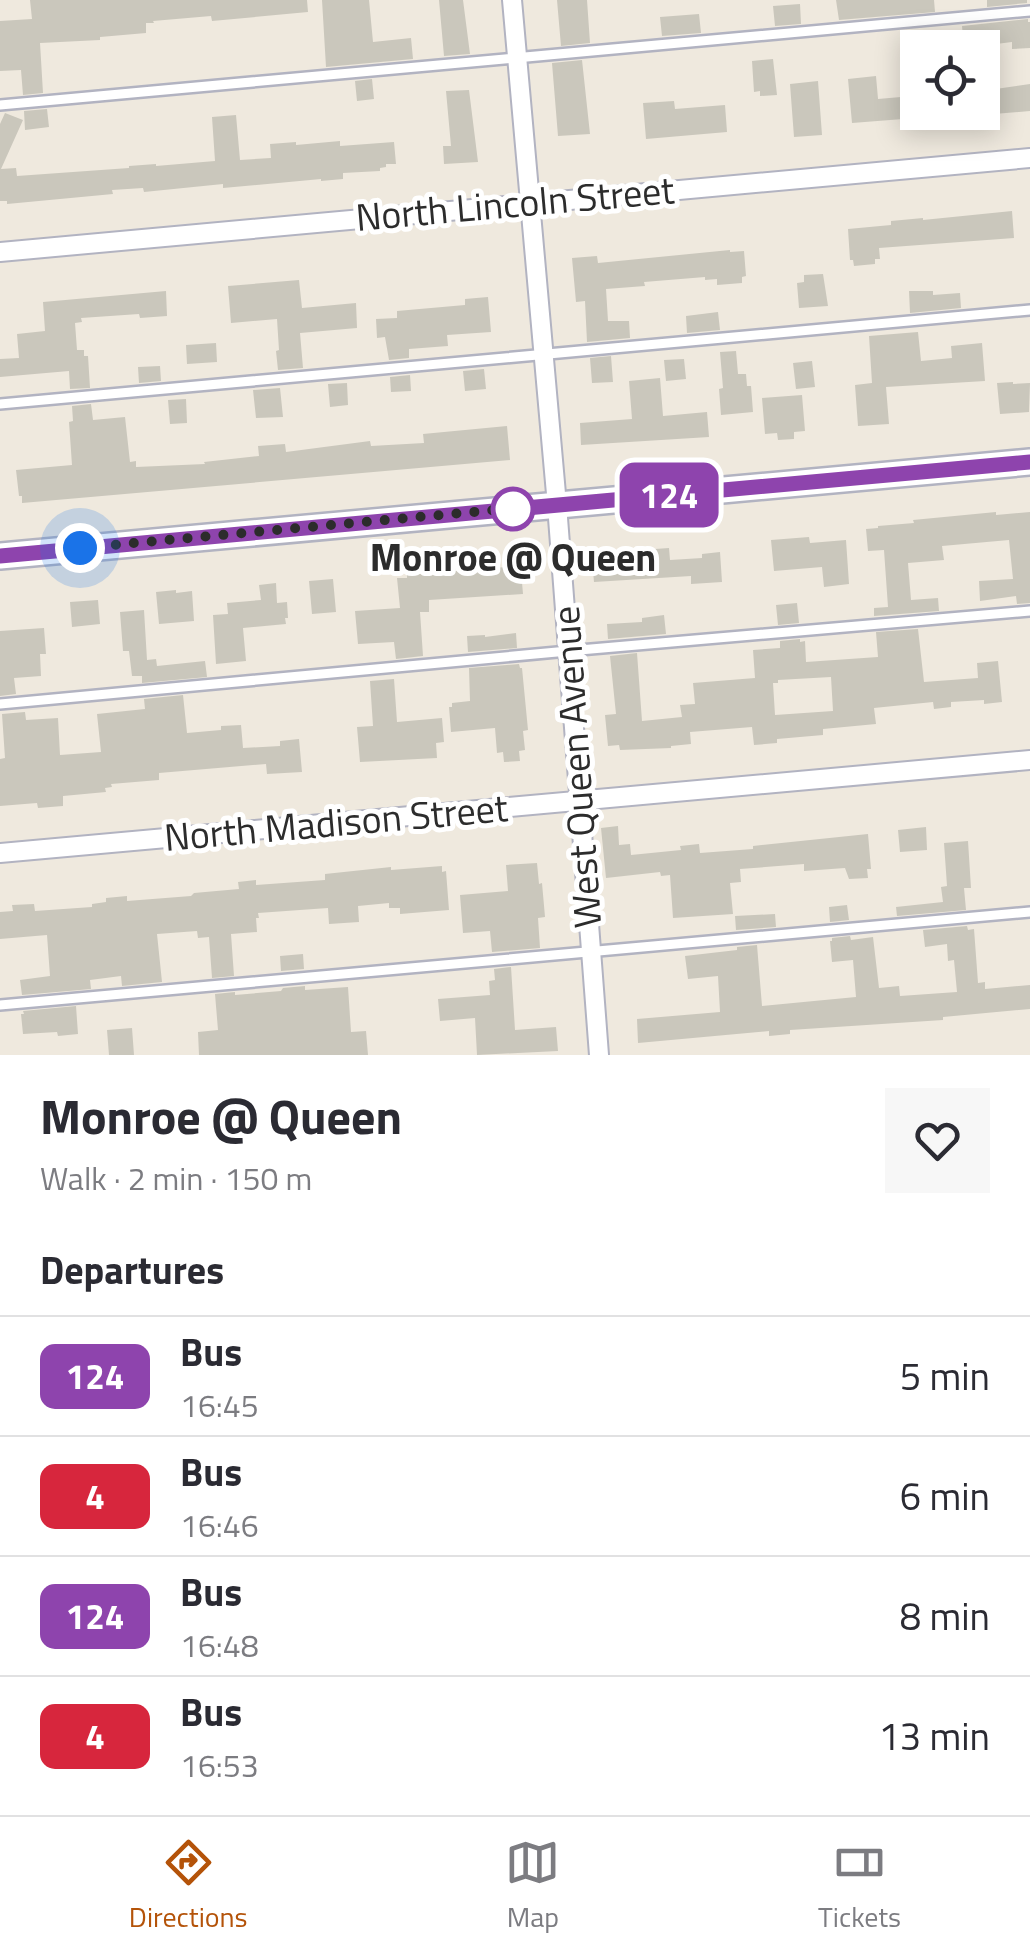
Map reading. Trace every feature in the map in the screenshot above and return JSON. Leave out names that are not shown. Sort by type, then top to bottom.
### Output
[{"type":"main road","points":[[0,556],[1030,462]]},
{"type":"street","name":"West Queen Avenue","points":[[512,0],[557,505],[599,1055]]},
{"type":"street","name":"North Lincoln Street","points":[[0,252],[1030,158]]},
{"type":"street","name":"North Madison Street","points":[[0,853],[1030,760]]},
{"type":"lane","points":[[0,105],[1030,11]]},
{"type":"lane","points":[[0,404],[1030,310]]},
{"type":"lane","points":[[0,704],[1030,611]]},
{"type":"lane","points":[[0,1005],[1030,912]]},
{"type":"building","points":[[30,0],[307,0],[308,12],[212,21],[211,16],[153,21],[146,23],[146,33],[40,43],[43,93],[23,95],[21,70],[0,71],[0,21],[32,19]]},
{"type":"building","points":[[322,0],[369,0],[373,42],[411,38],[413,59],[326,67]]},
{"type":"building","points":[[439,0],[463,0],[470,54],[444,56]]},
{"type":"building","points":[[557,0],[587,0],[590,43],[561,46]]},
{"type":"building","points":[[836,0],[934,0],[935,12],[839,20]]},
{"type":"building","points":[[987,0],[1027,0],[1027,3],[987,7]]},
{"type":"building","points":[[800,4],[801,24],[775,26],[773,6]]},
{"type":"building","points":[[699,14],[701,33],[662,36],[660,17]]},
{"type":"building","points":[[1028,19],[1030,48],[1012,49],[1012,42],[1000,44],[1000,30],[962,30],[962,26]]},
{"type":"building","points":[[773,59],[777,95],[760,96],[760,91],[754,92],[752,61]]},
{"type":"building","points":[[582,60],[590,134],[558,136],[552,63]]},
{"type":"building","points":[[876,76],[878,99],[900,97],[900,119],[852,123],[848,79]]},
{"type":"building","points":[[372,79],[374,99],[357,101],[355,81]]},
{"type":"building","points":[[818,81],[822,135],[794,137],[790,84]]},
{"type":"building","points":[[1030,84],[1030,111],[1000,114],[1000,88]]},
{"type":"building","points":[[469,90],[478,162],[444,164],[443,146],[451,146],[446,91]]},
{"type":"building","points":[[674,101],[675,109],[725,105],[727,132],[646,139],[643,103]]},
{"type":"building","points":[[47,109],[49,127],[25,130],[24,111]]},
{"type":"building","points":[[5,113],[23,120],[1,169],[16,168],[17,176],[215,161],[212,117],[236,115],[240,160],[271,158],[270,144],[340,141],[340,146],[394,142],[396,164],[386,164],[380,171],[343,173],[343,179],[144,192],[143,188],[112,190],[113,194],[7,204],[0,201],[0,124]]},
{"type":"building","points":[[1012,211],[1014,238],[879,248],[880,259],[875,259],[875,264],[854,266],[850,260],[848,229],[891,225],[891,221]]},
{"type":"building","points":[[744,251],[746,276],[742,283],[717,285],[717,279],[705,277],[606,289],[608,321],[629,321],[630,338],[587,342],[585,301],[576,302],[572,258],[597,256],[598,263]]},
{"type":"building","points":[[823,274],[828,306],[799,308],[797,283],[804,282],[804,275]]},
{"type":"building","points":[[299,280],[302,308],[356,303],[357,328],[300,333],[303,368],[278,370],[277,319],[231,323],[228,286]]},
{"type":"building","points":[[166,291],[167,316],[81,318],[82,322],[75,323],[77,350],[84,350],[84,356],[88,356],[90,388],[70,389],[69,371],[0,377],[0,359],[19,358],[17,334],[45,331],[43,302]]},
{"type":"building","points":[[909,291],[933,291],[933,295],[960,293],[961,308],[910,313]]},
{"type":"building","points":[[488,297],[491,332],[447,335],[448,346],[409,349],[409,358],[389,360],[385,337],[377,338],[376,319],[397,318],[397,311],[465,305],[465,299]]},
{"type":"building","points":[[718,312],[720,330],[687,333],[686,316]]},
{"type":"building","points":[[918,332],[921,361],[952,358],[951,346],[982,343],[985,381],[886,387],[889,424],[858,426],[855,385],[872,383],[869,336]]},
{"type":"building","points":[[216,343],[217,362],[187,364],[186,345]]},
{"type":"building","points":[[736,351],[738,374],[746,374],[747,386],[751,386],[753,412],[721,415],[720,352]]},
{"type":"building","points":[[611,356],[613,382],[592,383],[590,358]]},
{"type":"building","points":[[684,359],[686,379],[666,381],[664,360]]},
{"type":"building","points":[[812,361],[815,387],[796,389],[793,363]]},
{"type":"building","points":[[160,366],[161,381],[139,383],[138,367]]},
{"type":"building","points":[[484,369],[486,389],[465,391],[463,371]]},
{"type":"building","points":[[410,375],[411,391],[391,392],[390,377]]},
{"type":"building","points":[[660,378],[663,416],[707,412],[709,437],[581,445],[580,423],[632,419],[629,381]]},
{"type":"building","points":[[347,383],[348,405],[330,407],[328,384]]},
{"type":"building","points":[[997,383],[1030,383],[1029,412],[1000,414]]},
{"type":"building","points":[[280,388],[283,417],[256,418],[253,390]]},
{"type":"building","points":[[802,395],[805,431],[794,432],[794,439],[778,440],[777,433],[765,434],[762,398]]},
{"type":"building","points":[[186,399],[187,423],[170,424],[168,400]]},
{"type":"building","points":[[91,404],[93,420],[125,417],[130,462],[136,461],[136,467],[205,464],[259,456],[258,446],[285,444],[286,452],[370,441],[371,446],[424,443],[423,434],[507,426],[510,460],[22,503],[16,470],[72,465],[72,406]]},
{"type":"building","points":[[996,512],[1030,512],[1030,603],[1017,604],[1016,596],[980,601],[979,581],[1013,579],[1009,540],[942,546],[944,560],[908,563],[911,600],[938,598],[939,611],[874,616],[874,608],[888,607],[884,550],[868,551],[866,529]]},
{"type":"building","points":[[809,537],[810,543],[846,540],[849,584],[824,587],[822,567],[774,571],[771,540]]},
{"type":"building","points":[[669,548],[670,560],[702,558],[702,554],[720,552],[722,582],[691,584],[691,576],[594,582],[592,559],[600,558],[600,553]]},
{"type":"building","points":[[506,567],[506,572],[521,571],[523,594],[429,600],[429,612],[420,612],[423,656],[396,659],[394,642],[358,644],[355,611],[400,608],[397,578]]},
{"type":"building","points":[[333,579],[336,612],[312,614],[309,581]]},
{"type":"building","points":[[276,583],[277,603],[287,602],[286,624],[243,628],[246,661],[216,664],[213,615],[228,614],[227,603],[261,600],[259,585]]},
{"type":"building","points":[[192,591],[194,621],[159,624],[156,592]]},
{"type":"building","points":[[98,600],[100,624],[72,627],[70,602]]},
{"type":"building","points":[[797,603],[799,623],[778,625],[776,605]]},
{"type":"building","points":[[144,610],[147,660],[156,659],[157,666],[205,661],[207,677],[142,683],[142,676],[132,676],[129,651],[123,651],[120,612]]},
{"type":"building","points":[[664,615],[666,634],[608,639],[607,624],[642,622],[642,618]]},
{"type":"building","points":[[44,628],[46,654],[40,654],[41,676],[14,678],[16,694],[0,696],[0,631]]},
{"type":"building","points":[[918,629],[924,682],[978,678],[977,663],[998,661],[1002,702],[951,702],[951,707],[934,709],[933,702],[874,708],[876,724],[823,729],[823,735],[777,739],[777,743],[754,745],[752,727],[690,732],[691,744],[671,748],[620,750],[619,745],[608,746],[605,715],[616,714],[610,656],[637,653],[642,721],[682,717],[680,705],[695,704],[693,683],[755,678],[753,650],[780,648],[780,641],[800,639],[805,641],[806,662],[878,657],[876,632]],"holes":[[[831,677],[833,711],[775,715],[773,683]]]},
{"type":"building","points":[[516,633],[517,648],[468,652],[467,636]]},
{"type":"building","points":[[519,664],[528,730],[523,731],[525,750],[519,751],[520,761],[504,762],[503,752],[497,753],[495,728],[451,732],[449,707],[452,703],[470,701],[469,668]]},
{"type":"building","points":[[394,679],[397,722],[442,718],[444,742],[436,743],[437,758],[360,762],[357,727],[373,726],[370,681]]},
{"type":"building","points":[[183,695],[187,733],[241,725],[243,748],[280,746],[280,741],[299,739],[302,772],[267,774],[266,764],[159,773],[159,780],[111,784],[106,792],[63,796],[63,806],[0,806],[0,759],[5,758],[2,714],[25,712],[26,720],[58,718],[60,755],[101,752],[97,714],[145,709],[144,699]]},
{"type":"building","points":[[618,826],[619,845],[630,844],[631,855],[681,850],[680,846],[699,844],[700,853],[868,834],[871,869],[867,869],[868,878],[849,879],[845,868],[804,871],[804,864],[740,869],[741,882],[730,883],[733,914],[673,918],[670,875],[661,876],[660,872],[606,878],[601,828]]},
{"type":"building","points":[[926,827],[927,850],[900,852],[898,830]]},
{"type":"building","points":[[968,841],[971,888],[964,888],[966,910],[897,916],[896,907],[943,902],[941,887],[947,886],[944,843]]},
{"type":"building","points":[[537,863],[545,917],[538,918],[540,948],[492,952],[490,931],[463,933],[460,895],[508,891],[506,865]]},
{"type":"building","points":[[442,866],[442,872],[446,871],[449,910],[400,914],[400,908],[389,908],[389,903],[358,906],[359,922],[329,924],[328,908],[258,913],[257,932],[231,934],[234,976],[212,978],[209,937],[198,938],[197,931],[157,934],[162,982],[122,986],[121,976],[90,980],[91,989],[22,995],[20,980],[50,976],[47,935],[0,939],[0,912],[13,911],[12,905],[34,904],[35,911],[92,907],[106,902],[106,898],[127,896],[127,901],[239,889],[238,882],[256,880],[256,885],[325,880],[325,874]]},
{"type":"building","points":[[847,905],[849,920],[830,922],[829,907]]},
{"type":"building","points":[[775,914],[776,927],[736,930],[735,916]]},
{"type":"building","points":[[967,926],[968,930],[974,929],[978,983],[985,982],[985,989],[1030,985],[1030,1009],[943,1020],[790,1030],[790,1034],[769,1036],[769,1031],[638,1043],[637,1019],[720,1012],[718,976],[688,979],[685,956],[757,945],[762,1006],[856,997],[853,960],[832,962],[830,941],[850,936],[851,940],[873,937],[879,988],[899,986],[900,996],[957,992],[954,960],[948,961],[947,944],[925,947],[923,930]]},
{"type":"building","points":[[303,954],[304,969],[281,971],[280,956]]},
{"type":"building","points":[[511,967],[515,1030],[556,1027],[558,1051],[477,1055],[475,1018],[440,1021],[438,999],[490,995],[489,981],[495,980],[494,969]]},
{"type":"building","points":[[305,986],[305,990],[348,987],[351,1032],[366,1031],[368,1055],[199,1055],[198,1032],[218,1030],[215,994]]},
{"type":"building","points":[[76,1006],[78,1034],[23,1034],[23,1011]]},
{"type":"building","points":[[132,1028],[134,1055],[109,1055],[107,1030]]},
{"type":"bus line","name":"124","points":[[0,556],[1030,462]]},
{"type":"place","name":"Monroe @ Queen","points":[[513,509]]},
{"type":"route","points":[[80,548],[517,508],[513,509]]}]
